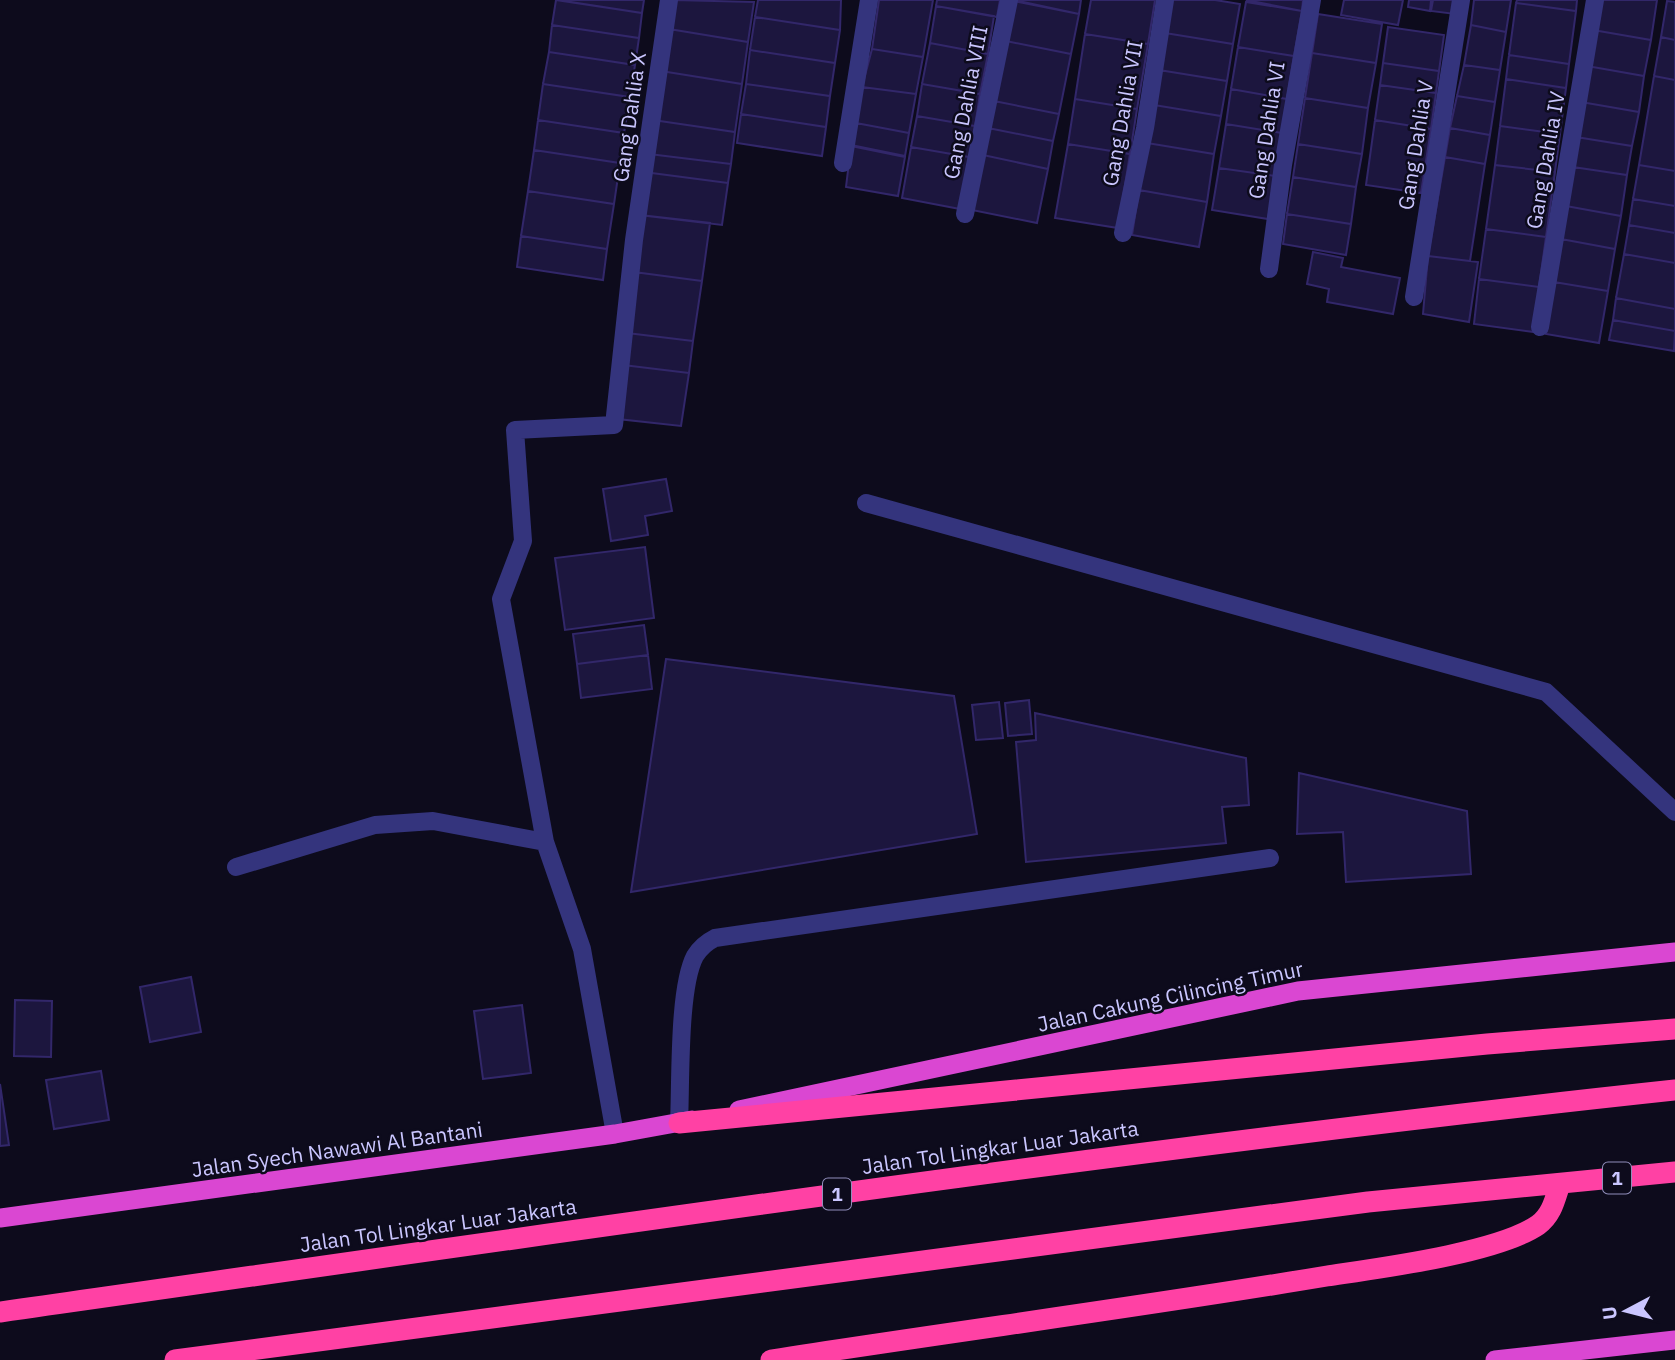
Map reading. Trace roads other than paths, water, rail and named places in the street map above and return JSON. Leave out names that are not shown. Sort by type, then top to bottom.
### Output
[{"type":"highway","name":"Jalan Cakung Cilincing Timur","points":[[679,1123],[1298,991],[1675,952]]},
{"type":"highway","points":[[679,1123],[1487,1044],[1675,1029]]},
{"type":"highway","name":"Jalan Tol Lingkar Luar Jakarta","points":[[0,1312],[741,1207],[1336,1127],[1675,1090]]},
{"type":"highway","name":"Jalan Syech Nawawi Al Bantani","points":[[0,1218],[679,1123]]},
{"type":"highway","name":"1","points":[[175,1360],[1354,1203],[1675,1172]]},
{"type":"highway","points":[[771,1360],[1235,1292],[1376,1269],[1490,1245],[1537,1226],[1549,1215],[1560,1184]]},
{"type":"highway","points":[[1494,1360],[1675,1340]]},
{"type":"street","name":"Gang Dahlia X","points":[[545,842],[501,599],[523,541],[515,430],[614,425],[634,240],[669,0]]},
{"type":"street","points":[[843,163],[869,0]]},
{"type":"street","name":"Gang Dahlia VIII","points":[[965,214],[1009,0]]},
{"type":"street","name":"Gang Dahlia VII","points":[[1123,233],[1145,128],[1165,0]]},
{"type":"street","name":"Gang Dahlia VI","points":[[1269,269],[1285,152],[1312,0]]},
{"type":"street","name":"Gang Dahlia V","points":[[1414,297],[1461,0]]},
{"type":"street","name":"Gang Dahlia IV","points":[[1540,327],[1595,0]]},
{"type":"street","points":[[866,503],[1546,692],[1675,812]]},
{"type":"street","points":[[236,867],[375,825],[433,821],[545,842],[582,949],[615,1134]]},
{"type":"street","points":[[679,1123],[690,970],[701,948],[715,938],[1270,858]]}]
